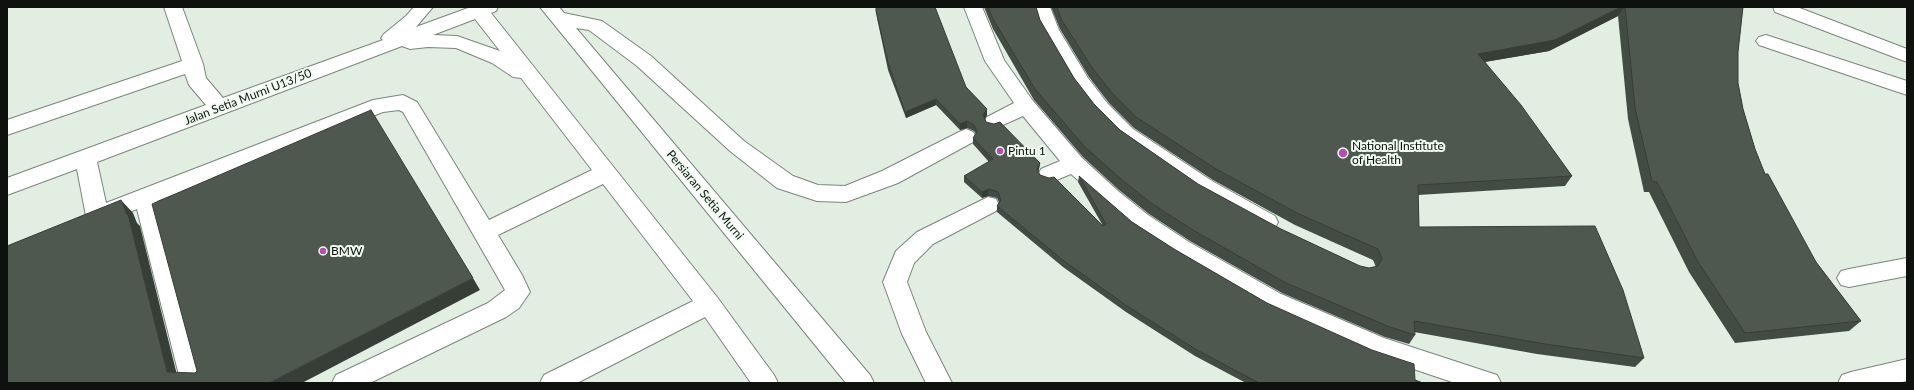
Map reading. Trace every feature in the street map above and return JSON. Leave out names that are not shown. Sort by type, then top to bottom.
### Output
[{"type":"street","points":[[173,7],[193,64],[196,80],[220,108]]},
{"type":"street","points":[[379,48],[412,20],[424,7]]},
{"type":"street","points":[[1041,7],[1050,30],[1081,83],[1101,109],[1126,134],[1204,186],[1286,232]]},
{"type":"street","points":[[481,8],[606,173],[709,304],[765,383]]},
{"type":"street","name":"Jalan Setia Murni U13/50","points":[[7,187],[379,48],[481,8]]},
{"type":"street","points":[[974,8],[994,61],[1026,106],[1074,164],[1110,197],[1140,221],[1206,264],[1273,301],[1378,347],[1488,383]]},
{"type":"street","points":[[1782,8],[1907,56]]},
{"type":"street","points":[[554,12],[595,25],[644,61],[738,146],[785,182],[817,193],[846,194],[890,177],[966,137]]},
{"type":"street","name":"Persiaran Setia Murni","points":[[554,12],[861,383]]},
{"type":"street","points":[[379,48],[428,41],[457,42],[479,48],[499,58],[538,84]]},
{"type":"street","points":[[1766,41],[1907,88]]},
{"type":"street","points":[[7,128],[193,64]]},
{"type":"street","points":[[77,223],[380,105],[403,102],[410,107],[514,282],[518,292],[511,301],[345,383]]},
{"type":"street","points":[[994,122],[1026,106]]},
{"type":"street","points":[[85,158],[98,215]]},
{"type":"street","points":[[1049,175],[1074,164]]},
{"type":"street","points":[[484,232],[606,173]]},
{"type":"street","points":[[145,197],[194,383]]},
{"type":"street","points":[[939,383],[914,334],[895,282],[904,258],[925,238],[988,205]]},
{"type":"street","points":[[1849,278],[1907,267]]},
{"type":"street","points":[[553,383],[709,304]]},
{"type":"street","points":[[1851,383],[1907,370]]},
{"type":"building","points":[[876,7],[935,7],[966,87],[987,109],[983,115],[986,122],[994,124],[1000,122],[1040,163],[1037,169],[1040,175],[1049,178],[1054,177],[1103,226],[1106,224],[1079,176],[1132,222],[1174,249],[1267,303],[1372,350],[1414,364],[1415,380],[1423,383],[1259,383],[1197,350],[1127,306],[1064,261],[997,206],[1001,200],[998,192],[989,189],[982,192],[964,176],[993,159],[973,138],[977,132],[974,125],[967,121],[960,124],[936,99],[905,112],[888,63]]},
{"type":"building","points":[[988,7],[1036,7],[1040,20],[1074,78],[1094,104],[1120,130],[1198,184],[1281,229],[1360,266],[1369,268],[1378,266],[1382,259],[1378,249],[1299,214],[1216,169],[1136,117],[1111,92],[1091,66],[1061,19],[1057,7],[1621,7],[1555,40],[1478,54],[1521,105],[1572,176],[1418,185],[1419,227],[1595,226],[1623,290],[1644,358],[1545,344],[1414,321],[1415,335],[1390,327],[1286,283],[1193,230],[1151,203],[1084,146],[1035,89],[993,19]]},
{"type":"building","points":[[1625,7],[1743,7],[1738,52],[1738,83],[1743,109],[1755,149],[1765,174],[1768,174],[1816,262],[1861,321],[1745,333],[1698,262],[1657,182],[1652,181],[1635,108]]},
{"type":"building","points":[[371,110],[473,278],[269,383],[7,383],[7,246],[121,200],[127,215],[128,214],[167,372],[195,373],[197,371],[152,204]]},
{"type":"place","name":"Pintu 1","points":[[1000,151]]},
{"type":"place","name":"National Institute of Health","points":[[1343,153]]},
{"type":"place","name":"BMW","points":[[323,251]]}]
